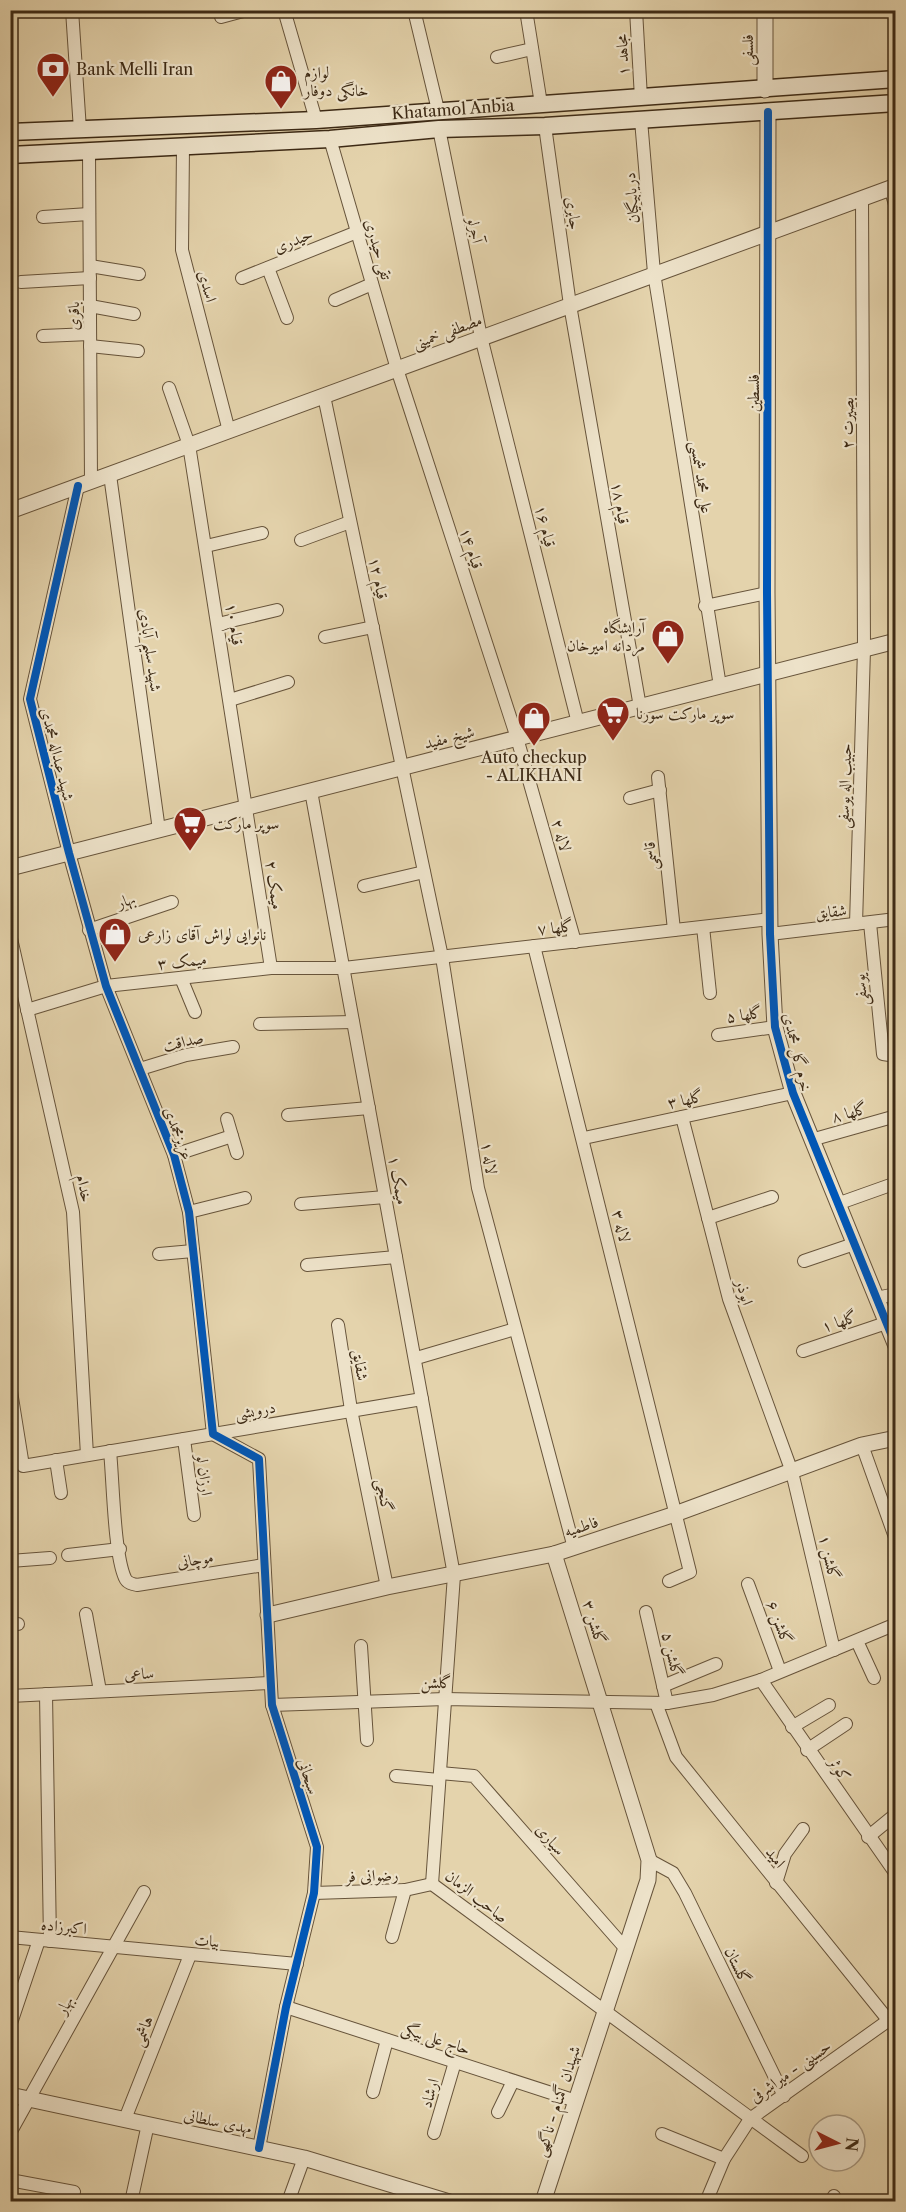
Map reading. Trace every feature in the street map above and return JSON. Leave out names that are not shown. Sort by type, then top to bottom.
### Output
[{"type":"main road","name":"Khatamol Anbia","points":[[10,132],[316,120],[896,79]]},
{"type":"main road","name":"Khatamol Anbia","points":[[10,154],[330,139],[439,129],[545,126],[896,104]]},
{"type":"street","points":[[72,10],[80,130]]},
{"type":"street","points":[[221,17],[247,10]]},
{"type":"street","points":[[284,10],[316,120]]},
{"type":"street","points":[[414,10],[438,110]]},
{"type":"street","points":[[526,10],[541,104]]},
{"type":"street","name":"مجاهد ۱","points":[[636,10],[641,98]]},
{"type":"street","name":"فلسفی","points":[[765,10],[765,90]]},
{"type":"street","points":[[497,57],[532,50]]},
{"type":"street","name":"فلسطین","points":[[768,112],[767,593],[769,674]]},
{"type":"street","name":"دریابیگیان","points":[[640,120],[654,273]]},
{"type":"street","name":"جابری","points":[[545,126],[570,304]]},
{"type":"street","name":"آجرلو","points":[[439,129],[481,337]]},
{"type":"street","name":"تقی حیدری","points":[[330,139],[397,369]]},
{"type":"street","name":"اسدی","points":[[183,146],[182,250],[228,431]]},
{"type":"street","name":"باقری","points":[[85,484],[90,340],[89,151]]},
{"type":"street","points":[[893,186],[896,208]]},
{"type":"street","name":"مصطفی خمینی","points":[[10,511],[893,186]]},
{"type":"street","name":"بصیرت ۲","points":[[862,198],[864,649]]},
{"type":"street","points":[[43,217],[89,214]]},
{"type":"street","name":"حیدری","points":[[242,278],[357,232]]},
{"type":"street","points":[[268,268],[287,318]]},
{"type":"street","points":[[21,282],[90,272],[139,274]]},
{"type":"street","name":"علی محمد شمسی","points":[[654,273],[705,606],[720,686]]},
{"type":"street","points":[[335,300],[372,284]]},
{"type":"street","name":"قیام ۱۸","points":[[570,304],[640,706]]},
{"type":"street","points":[[90,306],[134,314]]},
{"type":"street","points":[[44,336],[90,340],[138,351]]},
{"type":"street","name":"قیام ۱۶","points":[[481,337],[578,723]]},
{"type":"street","name":"قیام ۱۴","points":[[397,369],[517,738]]},
{"type":"street","name":"قیام ۱۰","points":[[170,388],[189,445],[247,808]]},
{"type":"street","name":"قیام ۱۲","points":[[324,396],[402,768]]},
{"type":"street","name":"شهید سلیم آبادی","points":[[110,474],[159,830]]},
{"type":"street","name":"شهید عبداله محمدی","points":[[69,853],[30,699],[85,484]]},
{"type":"street","points":[[301,540],[350,522]]},
{"type":"street","points":[[206,546],[262,533]]},
{"type":"street","points":[[705,606],[767,593]]},
{"type":"street","points":[[218,624],[277,610]]},
{"type":"street","points":[[325,637],[373,627]]},
{"type":"street","name":"شیخ مفید","points":[[10,868],[896,641]]},
{"type":"street","name":"حبیب اله یوسفی","points":[[856,924],[864,649]]},
{"type":"street","name":"خرم گل محمدی","points":[[769,674],[770,927],[775,1027],[793,1094],[896,1346]]},
{"type":"street","points":[[230,700],[288,682]]},
{"type":"street","name":"لاله ۲","points":[[517,738],[575,942]]},
{"type":"street","name":"لاله ۱","points":[[402,768],[442,957],[478,1188],[574,1548]]},
{"type":"street","name":"قاسمی","points":[[630,798],[659,784],[674,930]]},
{"type":"street","name":"میمک ۱","points":[[311,791],[454,1575]]},
{"type":"street","name":"میمک ۲","points":[[247,808],[271,968]]},
{"type":"street","name":"عزیزمحمدی","points":[[69,853],[106,986],[174,1155],[189,1212],[213,1434]]},
{"type":"street","points":[[364,886],[424,872]]},
{"type":"street","name":"بهار","points":[[89,930],[172,902]]},
{"type":"street","name":"شقایق","points":[[770,927],[856,924],[896,919]]},
{"type":"street","name":"یوسفی","points":[[870,923],[889,1055]]},
{"type":"street","points":[[703,927],[710,993]]},
{"type":"street","name":"گلها ۷","points":[[344,968],[703,927],[770,927]]},
{"type":"street","name":"خدام","points":[[10,934],[74,1212],[87,1455]]},
{"type":"street","name":"لاله ۳","points":[[534,946],[584,1138],[690,1572],[669,1581]]},
{"type":"street","name":"میمک ۳","points":[[27,1010],[106,986],[271,968],[344,968]]},
{"type":"street","points":[[181,978],[195,1012]]},
{"type":"street","points":[[260,1024],[353,1022]]},
{"type":"street","name":"گلها ۵","points":[[718,1035],[775,1027]]},
{"type":"street","name":"صداقت","points":[[140,1069],[186,1055],[233,1047]]},
{"type":"street","name":"گلها ۳","points":[[584,1138],[793,1094]]},
{"type":"street","points":[[288,1115],[369,1108]]},
{"type":"street","name":"گلها ۸","points":[[812,1140],[896,1116]]},
{"type":"street","name":"ابوذر","points":[[682,1117],[729,1299],[792,1472]]},
{"type":"street","points":[[227,1119],[237,1153]]},
{"type":"street","points":[[174,1155],[232,1136]]},
{"type":"street","points":[[837,1204],[896,1183]]},
{"type":"street","points":[[301,1204],[385,1197]]},
{"type":"street","points":[[708,1218],[772,1197]]},
{"type":"street","points":[[189,1212],[245,1198]]},
{"type":"street","points":[[804,1261],[854,1244]]},
{"type":"street","points":[[159,1254],[193,1251]]},
{"type":"street","points":[[307,1265],[396,1257]]},
{"type":"street","points":[[876,1298],[896,1294]]},
{"type":"street","name":"گلها ۱","points":[[803,1351],[886,1323]]},
{"type":"street","name":"شقایق","points":[[338,1324],[351,1410]]},
{"type":"street","points":[[420,1357],[515,1329]]},
{"type":"street","name":"درویشی","points":[[11,1392],[23,1466],[422,1399]]},
{"type":"street","name":"گنجی","points":[[351,1410],[387,1587]]},
{"type":"street","name":"سبحانی","points":[[213,1434],[259,1459],[268,1616],[269,1683],[272,1705],[317,1847],[314,1893],[286,2007],[259,2148]]},
{"type":"street","name":"فاطمیه","points":[[268,1616],[387,1587],[554,1554],[675,1514],[862,1445],[896,1438]]},
{"type":"street","name":"ارزان لو","points":[[184,1439],[194,1515]]},
{"type":"street","points":[[862,1445],[896,1540]]},
{"type":"street","points":[[68,1555],[120,1549],[110,1451]]},
{"type":"street","points":[[56,1460],[61,1493]]},
{"type":"street","name":"گلشن ۱","points":[[792,1472],[834,1650]]},
{"type":"street","name":"موچانی","points":[[120,1549],[126,1579],[137,1585],[264,1566]]},
{"type":"street","name":"گلشن ۳","points":[[554,1554],[600,1702]]},
{"type":"street","points":[[10,1561],[50,1558]]},
{"type":"street","name":"صاحب الزمان","points":[[454,1575],[432,1884],[802,2156]]},
{"type":"street","name":"گلشن ۶","points":[[748,1584],[780,1671]]},
{"type":"street","name":"گلشن ۵","points":[[646,1612],[663,1686],[662,1703]]},
{"type":"street","points":[[87,1614],[100,1691]]},
{"type":"street","name":"گلشن","points":[[272,1705],[445,1699],[662,1703],[713,1695],[761,1680],[896,1624]]},
{"type":"street","points":[[857,1641],[874,1678]]},
{"type":"street","points":[[360,1646],[367,1740]]},
{"type":"street","points":[[663,1686],[716,1664]]},
{"type":"street","name":"کوثر","points":[[761,1680],[807,1750],[896,1874]]},
{"type":"street","name":"ساعی","points":[[10,1696],[269,1683]]},
{"type":"street","points":[[10,2026],[44,1941],[46,1694]]},
{"type":"street","points":[[600,1702],[650,1860],[648,1880],[605,2012]]},
{"type":"street","name":"امید","points":[[662,1703],[676,1756],[776,1883],[892,2018]]},
{"type":"street","points":[[792,1727],[829,1705]]},
{"type":"street","points":[[807,1750],[846,1724]]},
{"type":"street","name":"سیاری","points":[[396,1776],[474,1776],[626,1949]]},
{"type":"street","points":[[868,1837],[896,1814]]},
{"type":"street","points":[[776,1883],[784,1854],[803,1829]]},
{"type":"street","name":"گلستان","points":[[650,1860],[673,1873],[685,1893],[784,2096]]},
{"type":"street","name":"رضوانی فر","points":[[314,1893],[405,1890],[432,1884]]},
{"type":"street","points":[[392,1937],[405,1890]]},
{"type":"street","name":"بهار","points":[[10,2133],[144,1892]]},
{"type":"street","name":"اکبرزاده","points":[[10,1937],[114,1948]]},
{"type":"street","name":"بیات","points":[[114,1948],[297,1964]]},
{"type":"street","name":"هاشمی","points":[[125,2119],[190,1955]]},
{"type":"street","name":"حاج علی بیگی","points":[[286,2007],[576,2101]]},
{"type":"street","name":"شهیدان گمنام - ناگهی","points":[[543,2202],[605,2012]]},
{"type":"street","name":"حسینی - میراشرفی","points":[[706,2202],[724,2159],[750,2119],[892,2018]]},
{"type":"street","points":[[373,2092],[387,2040]]},
{"type":"street","name":"ارشاد","points":[[434,2133],[455,2062]]},
{"type":"street","points":[[498,2112],[513,2081]]},
{"type":"street","name":"مهدی سلطانی","points":[[10,2095],[304,2158],[418,2198],[449,2202]]},
{"type":"street","points":[[131,2202],[148,2124]]},
{"type":"street","points":[[662,2134],[724,2159]]},
{"type":"street","points":[[288,2202],[304,2158]]},
{"type":"street","points":[[10,2180],[74,2192]]},
{"type":"cycle path","points":[[768,112],[767,593],[770,934],[775,1027],[793,1093],[896,1346]]},
{"type":"cycle path","points":[[78,486],[30,699],[106,986],[174,1155],[189,1212],[213,1434],[259,1459],[272,1705],[317,1847],[314,1893],[286,2007],[259,2148]]},
{"type":"place","name":"Bank Melli Iran","points":[[53,98]]},
{"type":"place","name":"لوازم خانگی دوفار","points":[[281,110]]},
{"type":"place","name":"آرایشگاه مردانه امیرخان","points":[[668,665]]},
{"type":"place","name":"سوپر مارکت سورنا","points":[[613,742]]},
{"type":"place","name":"Auto checkup - ALIKHANI","points":[[534,747]]},
{"type":"place","name":"سوپر مارکت","points":[[190,852]]},
{"type":"place","name":"نانوایی لواش آقای زارعی","points":[[115,963]]}]
